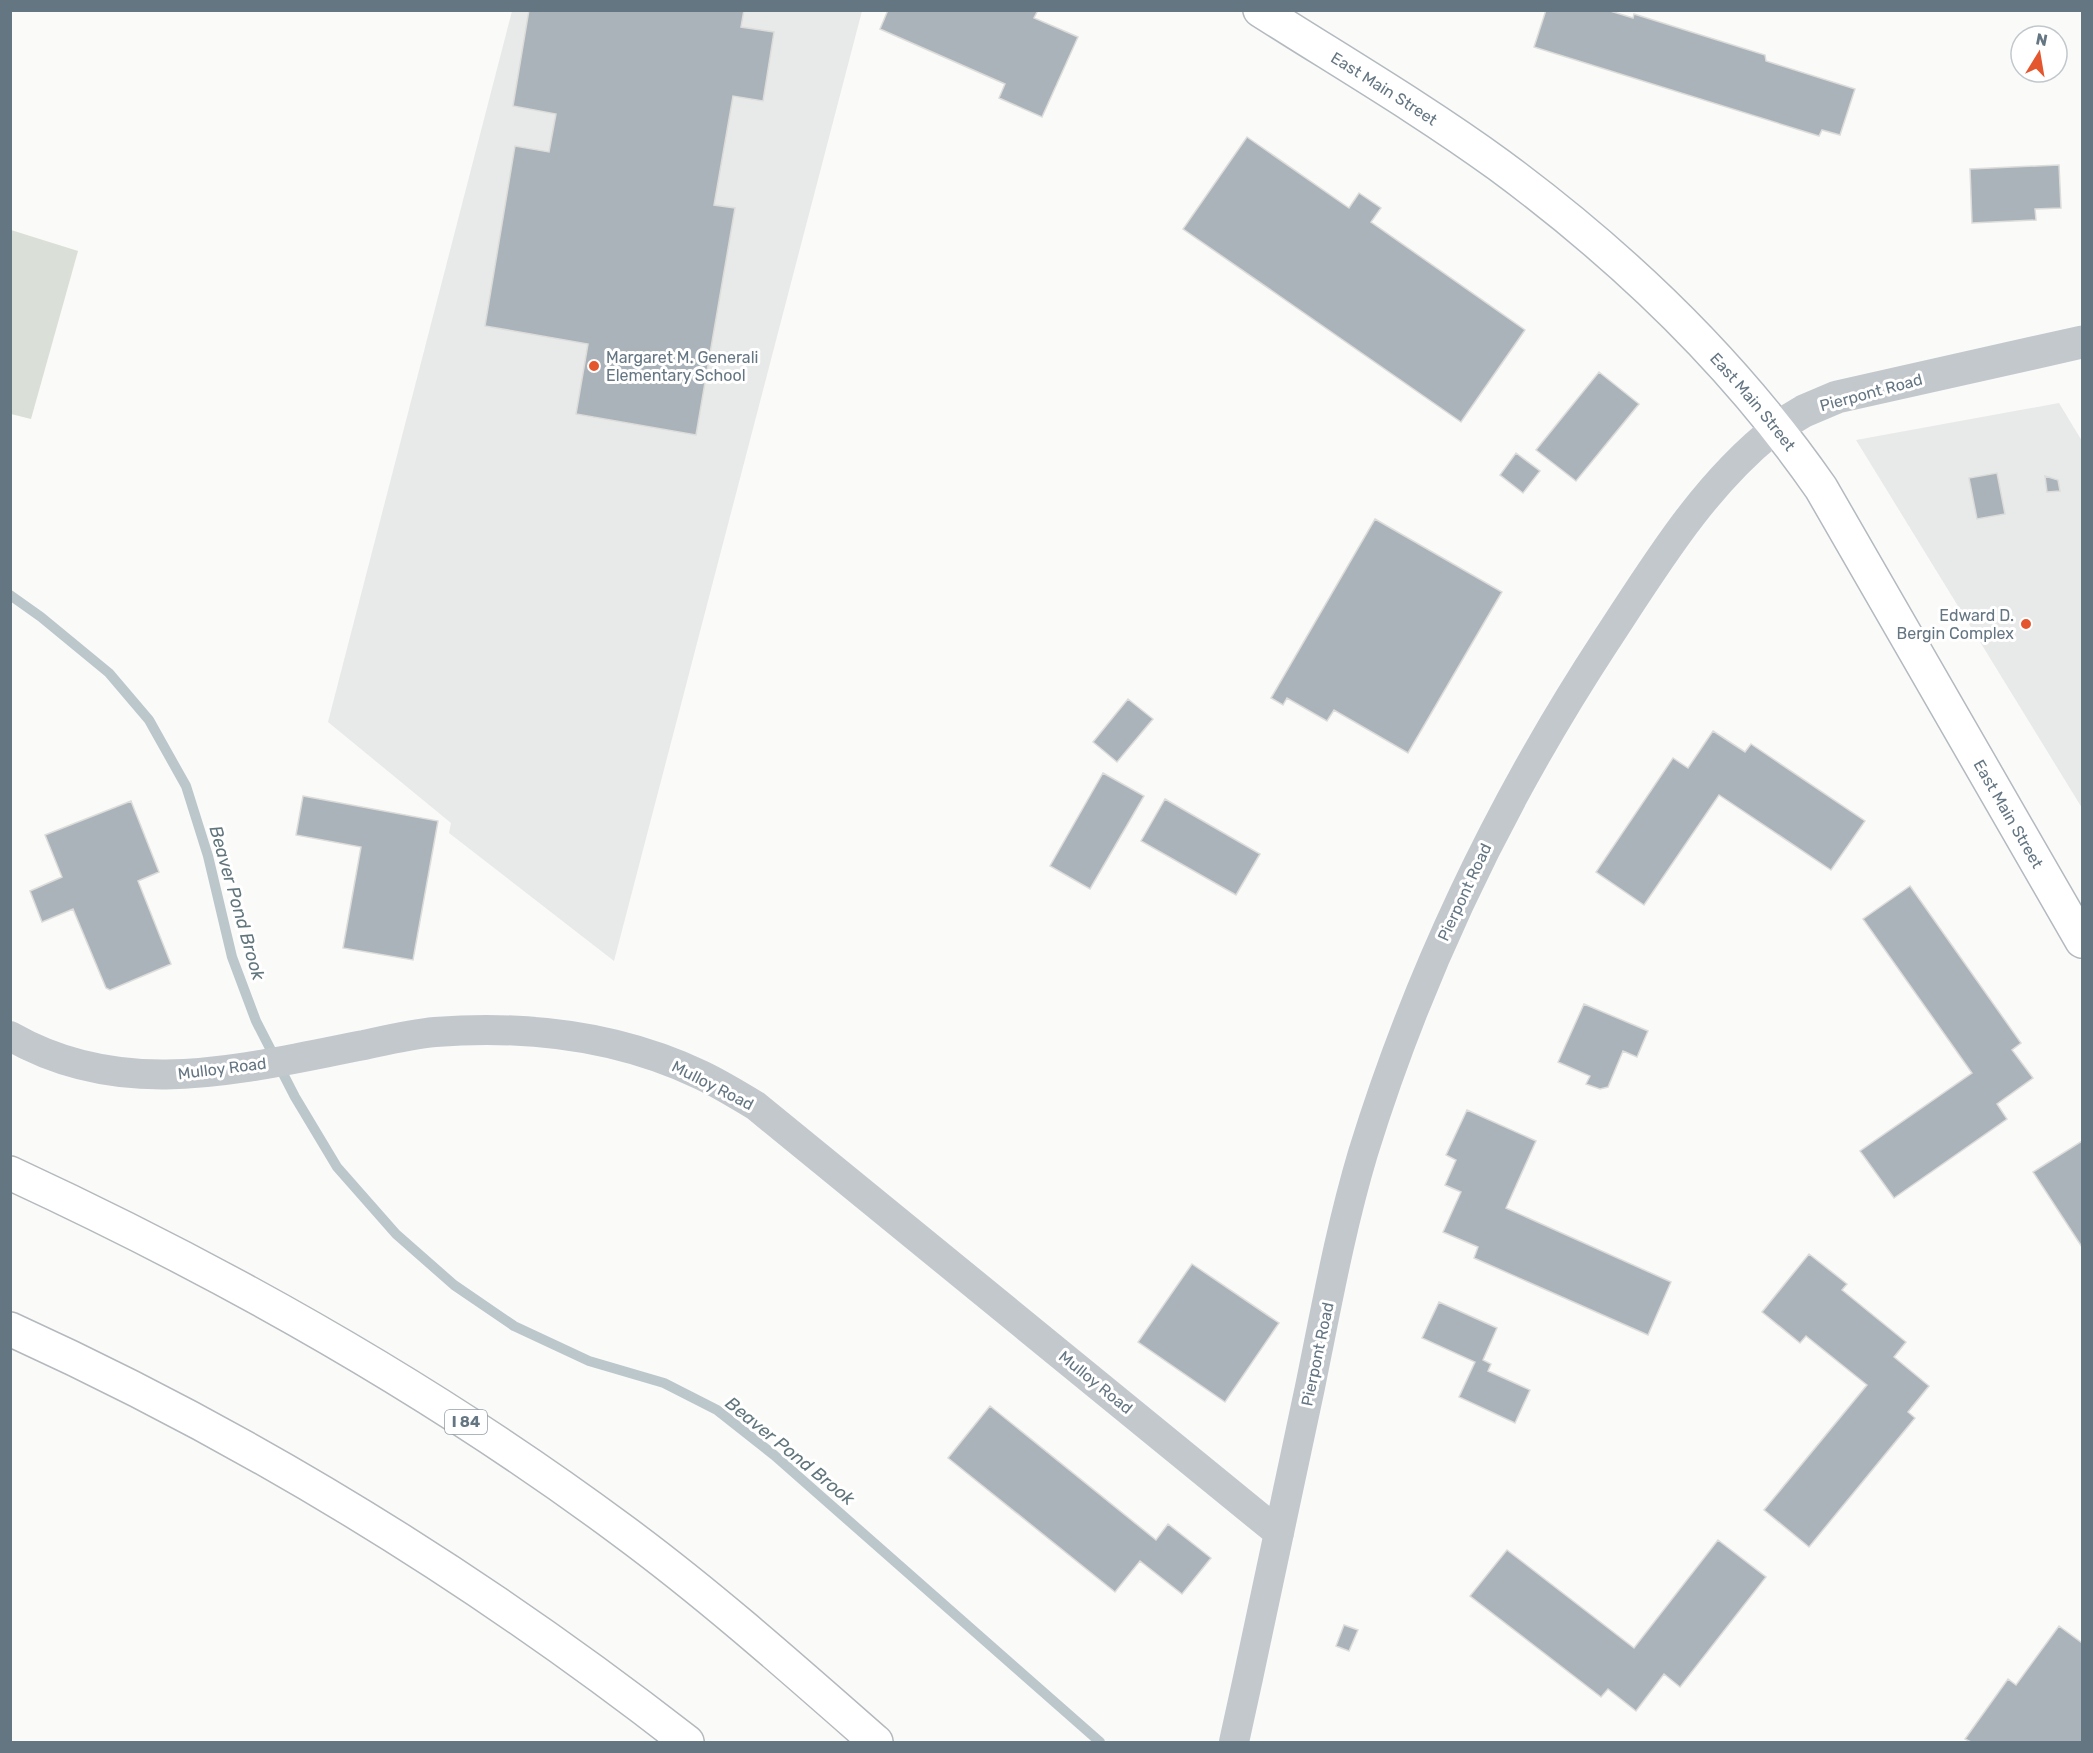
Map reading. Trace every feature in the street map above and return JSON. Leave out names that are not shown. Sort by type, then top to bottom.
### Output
[{"type":"main road","name":"East Main Street","points":[[1260,10],[1437,122],[1539,196],[1663,304],[1725,369],[1776,428],[1821,488],[2082,940]]},
{"type":"main road","name":"I 84","points":[[10,1173],[116,1222],[277,1307],[459,1417],[624,1532],[763,1645],[876,1743]]},
{"type":"main road","points":[[10,1329],[121,1381],[277,1465],[354,1510],[508,1610],[687,1743]]},
{"type":"street","name":"Pierpont Road","points":[[1234,1743],[1348,1205],[1384,1090],[1434,957],[1501,816],[1590,664],[1708,493],[1732,466],[1776,428],[1804,411],[1837,397],[2082,342]]},
{"type":"street","name":"Mulloy Road","points":[[10,1036],[36,1051],[92,1068],[154,1076],[251,1066],[432,1032],[503,1029],[573,1034],[638,1050],[700,1075],[756,1106],[810,1147],[1279,1533]]},
{"type":"shaded area","name":"Margaret M. Generali Elementary School","points":[[512,11],[862,11],[614,961],[449,833],[451,823],[328,722]]},
{"type":"shaded area","points":[[11,230],[78,251],[31,419],[11,414]]},
{"type":"shaded area","name":"Edward D. Bergin Complex","points":[[2059,403],[2082,441],[2082,808],[1856,440]]},
{"type":"building","points":[[529,10],[744,10],[741,27],[774,32],[763,101],[733,96],[714,205],[735,208],[696,435],[576,414],[588,344],[485,326],[515,146],[549,152],[556,114],[513,106]]},
{"type":"building","points":[[888,10],[1038,10],[1034,18],[1078,37],[1042,117],[999,98],[1005,84],[880,29]]},
{"type":"building","points":[[1546,10],[1607,10],[1633,18],[1634,14],[1765,55],[1766,61],[1855,89],[1840,135],[1822,130],[1819,136],[1534,47]]},
{"type":"building","points":[[1247,137],[1349,208],[1359,193],[1381,208],[1371,222],[1525,330],[1461,422],[1183,229]]},
{"type":"building","points":[[2059,165],[2061,208],[2035,209],[2036,220],[1972,223],[1970,169]]},
{"type":"building","points":[[1599,372],[1639,404],[1576,481],[1536,450]]},
{"type":"building","points":[[1516,453],[1540,471],[1523,493],[1500,475]]},
{"type":"building","points":[[1997,473],[2005,514],[1977,519],[1969,478]]},
{"type":"building","points":[[2045,476],[2058,480],[2060,491],[2047,492]]},
{"type":"building","points":[[1375,519],[1502,592],[1408,753],[1334,710],[1327,721],[1287,698],[1283,705],[1271,698]]},
{"type":"building","points":[[1128,699],[1153,719],[1117,762],[1093,742]]},
{"type":"building","points":[[1713,731],[1745,752],[1751,744],[1865,821],[1831,870],[1719,795],[1644,905],[1596,872],[1673,758],[1688,768]]},
{"type":"building","points":[[1103,773],[1144,796],[1090,889],[1050,866]]},
{"type":"building","points":[[303,796],[438,821],[413,960],[343,948],[361,847],[296,835]]},
{"type":"building","points":[[1165,799],[1260,854],[1236,895],[1141,841]]},
{"type":"building","points":[[131,801],[159,872],[138,881],[171,964],[110,990],[106,988],[73,909],[42,922],[30,891],[62,877],[45,835]]},
{"type":"building","points":[[1910,886],[2021,1043],[2012,1050],[2033,1078],[1997,1104],[2007,1119],[1894,1198],[1860,1151],[1972,1073],[1863,919]]},
{"type":"building","points":[[1584,1004],[1648,1031],[1637,1057],[1623,1051],[1608,1087],[1600,1089],[1586,1084],[1590,1076],[1558,1062]]},
{"type":"building","points":[[1467,1110],[1536,1141],[1506,1208],[1671,1282],[1648,1335],[1474,1258],[1478,1247],[1443,1232],[1461,1192],[1445,1185],[1456,1160],[1446,1155]]},
{"type":"building","points":[[2082,1141],[2082,1247],[2033,1172]]},
{"type":"building","points":[[1809,1254],[1847,1284],[1842,1290],[1906,1342],[1894,1357],[1929,1386],[1908,1412],[1915,1418],[1809,1547],[1764,1510],[1867,1385],[1806,1336],[1800,1343],[1762,1312]]},
{"type":"building","points":[[1192,1264],[1279,1323],[1225,1402],[1138,1342]]},
{"type":"building","points":[[1439,1302],[1497,1328],[1483,1360],[1491,1364],[1488,1371],[1530,1390],[1515,1423],[1459,1397],[1475,1362],[1422,1338]]},
{"type":"building","points":[[990,1406],[1156,1540],[1168,1524],[1211,1558],[1182,1594],[1140,1561],[1115,1592],[948,1458]]},
{"type":"building","points":[[1718,1540],[1766,1577],[1680,1687],[1664,1674],[1636,1711],[1608,1689],[1601,1697],[1470,1596],[1507,1550],[1634,1648]]},
{"type":"building","points":[[1344,1625],[1358,1630],[1349,1651],[1336,1646]]},
{"type":"building","points":[[2059,1626],[2082,1643],[2082,1742],[1971,1742],[1965,1739],[2008,1679],[2016,1685]]},
{"type":"waterway","name":"Beaver Pond Brook","points":[[10,595],[41,617],[109,673],[149,720],[186,786],[208,856],[232,957],[256,1021],[295,1097],[337,1167],[396,1234],[454,1285],[514,1326],[589,1361],[664,1383],[717,1410],[774,1455],[1100,1742]]},
{"type":"place","name":"Margaret M. Generali Elementary School","points":[[594,366]]},
{"type":"place","name":"Edward D. Bergin Complex","points":[[2026,624]]}]
